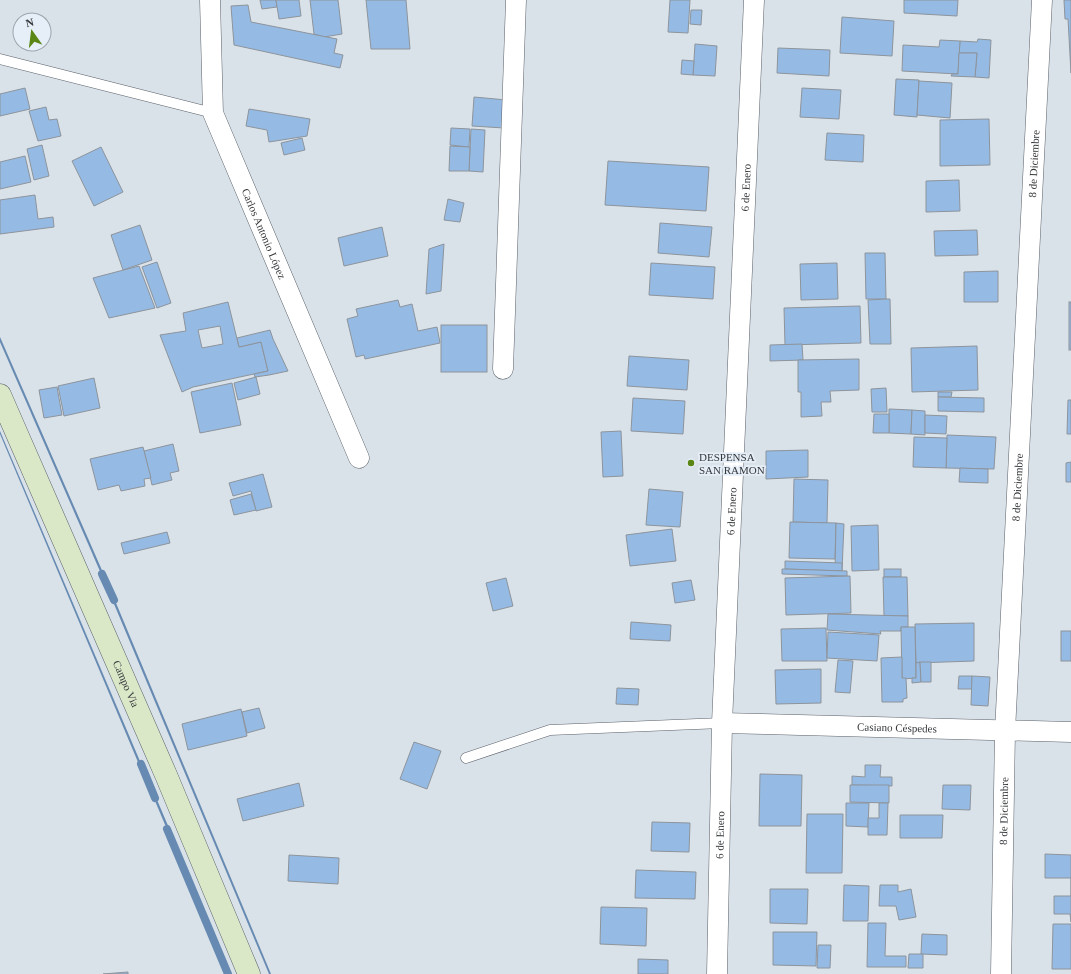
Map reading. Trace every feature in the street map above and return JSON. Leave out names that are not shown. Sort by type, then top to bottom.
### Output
[{"type":"street","name":"Carlos Antonio López","points":[[210,0],[213,113],[359,458]]},
{"type":"street","points":[[503,369],[516,0]]},
{"type":"street","name":"6 de Enero","points":[[718,974],[722,723],[754,0]]},
{"type":"street","name":"8 de Diciembre","points":[[1001,974],[1005,731],[1042,0]]},
{"type":"street","name":"Campo Via","points":[[0,394],[166,775],[249,974]]},
{"type":"street","name":"Casiano Céspedes","points":[[722,723],[1071,732]]},
{"type":"lane","points":[[0,59],[213,113]]},
{"type":"lane","points":[[466,758],[550,730],[722,723]]},
{"type":"water","points":[[0,337],[108,584],[106,585],[0,342]]},
{"type":"water","points":[[0,431],[145,773],[143,774],[0,434]]},
{"type":"water","points":[[111,591],[271,974],[269,974],[109,592]]},
{"type":"water","points":[[152,788],[231,974],[228,974],[150,789]]},
{"type":"building","points":[[260,0],[276,0],[277,7],[262,9]]},
{"type":"building","points":[[276,0],[299,0],[301,16],[279,19]]},
{"type":"building","points":[[310,0],[338,0],[342,34],[324,37],[314,34]]},
{"type":"building","points":[[366,0],[406,0],[410,49],[371,49]]},
{"type":"building","points":[[670,0],[690,0],[688,33],[668,32]]},
{"type":"building","points":[[904,0],[958,0],[957,16],[904,13]]},
{"type":"building","points":[[1064,0],[1071,0],[1071,73],[1068,19],[1065,19]]},
{"type":"building","points":[[248,5],[251,22],[337,39],[334,53],[343,55],[340,68],[234,45],[231,6]]},
{"type":"building","points":[[691,10],[702,10],[701,25],[690,24]]},
{"type":"building","points":[[842,17],[894,21],[892,56],[840,53]]},
{"type":"building","points":[[978,39],[991,40],[989,78],[975,77],[977,53],[959,53],[960,41],[977,42]]},
{"type":"building","points":[[940,40],[960,41],[958,74],[902,71],[903,45],[939,47]]},
{"type":"building","points":[[695,44],[717,46],[715,76],[693,75]]},
{"type":"building","points":[[778,48],[830,50],[829,76],[777,73]]},
{"type":"building","points":[[959,53],[977,53],[975,77],[951,76],[952,74],[958,74]]},
{"type":"building","points":[[682,60],[694,61],[693,75],[681,74]]},
{"type":"building","points":[[896,79],[919,80],[917,117],[894,115]]},
{"type":"building","points":[[919,81],[952,83],[950,118],[917,115]]},
{"type":"building","points":[[25,88],[30,109],[0,116],[0,94]]},
{"type":"building","points":[[802,88],[841,90],[839,119],[800,117]]},
{"type":"building","points":[[474,97],[507,100],[504,128],[472,126]]},
{"type":"building","points":[[46,107],[49,120],[57,119],[61,136],[38,141],[29,111]]},
{"type":"building","points":[[249,109],[310,119],[307,136],[269,142],[267,130],[246,126]]},
{"type":"building","points":[[989,119],[990,165],[940,166],[940,120]]},
{"type":"building","points":[[451,128],[470,129],[469,147],[450,145]]},
{"type":"building","points":[[471,129],[485,130],[483,172],[469,171]]},
{"type":"building","points":[[827,133],[864,135],[863,162],[825,160]]},
{"type":"building","points":[[302,138],[305,150],[284,155],[281,143]]},
{"type":"building","points":[[42,145],[49,176],[34,180],[27,149]]},
{"type":"building","points":[[450,146],[470,147],[469,171],[449,171]]},
{"type":"building","points":[[101,147],[123,192],[94,206],[72,161]]},
{"type":"building","points":[[25,156],[31,182],[0,189],[0,162]]},
{"type":"building","points":[[608,161],[709,167],[706,211],[605,205]]},
{"type":"building","points":[[959,180],[960,211],[926,212],[926,181]]},
{"type":"building","points":[[35,195],[38,219],[53,217],[54,227],[0,234],[0,200]]},
{"type":"building","points":[[448,199],[464,203],[460,222],[444,220]]},
{"type":"building","points":[[660,223],[712,227],[709,257],[658,253]]},
{"type":"building","points":[[140,225],[152,260],[123,270],[111,235]]},
{"type":"building","points":[[382,227],[388,256],[344,266],[338,238]]},
{"type":"building","points":[[977,230],[978,255],[935,256],[934,231]]},
{"type":"building","points":[[444,244],[441,291],[426,294],[429,249]]},
{"type":"building","points":[[865,253],[885,253],[886,299],[866,299]]},
{"type":"building","points":[[157,262],[171,303],[157,308],[142,267]]},
{"type":"building","points":[[651,263],[715,267],[713,299],[649,295]]},
{"type":"building","points":[[837,263],[838,299],[801,300],[800,264]]},
{"type":"building","points":[[139,266],[155,308],[109,318],[93,278]]},
{"type":"building","points":[[998,271],[998,302],[964,302],[964,272]]},
{"type":"building","points":[[890,299],[891,344],[870,344],[868,300]]},
{"type":"building","points":[[398,300],[400,307],[412,304],[418,331],[437,327],[440,343],[365,359],[364,355],[356,357],[347,319],[358,316],[356,309]]},
{"type":"building","points":[[228,302],[239,347],[261,342],[268,371],[193,387],[182,392],[160,335],[186,331],[183,313]],"holes":[[[220,326],[223,344],[202,348],[198,330]]]},
{"type":"building","points":[[1069,302],[1071,302],[1071,350],[1069,350]]},
{"type":"building","points":[[860,306],[861,343],[785,345],[784,308]]},
{"type":"building","points":[[441,325],[487,325],[487,372],[441,372]]},
{"type":"building","points":[[270,330],[288,371],[255,377],[254,374],[268,371],[261,342],[239,347],[237,338]]},
{"type":"building","points":[[802,344],[803,360],[770,361],[770,345]]},
{"type":"building","points":[[977,346],[978,390],[912,392],[911,348]]},
{"type":"building","points":[[629,356],[689,360],[687,390],[627,386]]},
{"type":"building","points":[[859,359],[859,390],[830,391],[831,402],[821,402],[822,416],[801,417],[801,392],[798,392],[798,360]]},
{"type":"building","points":[[256,377],[260,394],[238,400],[234,383]]},
{"type":"building","points":[[94,378],[100,408],[64,416],[58,386]]},
{"type":"building","points":[[232,383],[241,425],[200,433],[191,392]]},
{"type":"building","points":[[57,387],[62,415],[44,418],[39,390]]},
{"type":"building","points":[[886,388],[887,412],[872,412],[871,389]]},
{"type":"building","points":[[938,392],[952,392],[951,397],[938,397]]},
{"type":"building","points":[[938,397],[984,398],[984,412],[938,411]]},
{"type":"building","points":[[633,398],[685,401],[683,434],[631,431]]},
{"type":"building","points":[[1068,400],[1071,400],[1071,434],[1067,434]]},
{"type":"building","points":[[889,409],[912,410],[911,434],[889,433]]},
{"type":"building","points":[[912,410],[925,411],[925,435],[911,434]]},
{"type":"building","points":[[874,414],[889,414],[889,433],[873,433]]},
{"type":"building","points":[[925,415],[947,416],[946,434],[925,433]]},
{"type":"building","points":[[621,431],[623,476],[603,477],[601,432]]},
{"type":"building","points":[[947,435],[996,437],[994,469],[946,468]]},
{"type":"building","points":[[914,437],[947,438],[946,468],[913,467]]},
{"type":"building","points":[[173,444],[179,471],[170,473],[172,480],[152,485],[144,451]]},
{"type":"building","points":[[143,447],[151,478],[144,479],[145,486],[121,491],[119,485],[98,490],[90,459]]},
{"type":"building","points":[[808,450],[808,477],[766,479],[766,451]]},
{"type":"building","points":[[1071,462],[1071,482],[1066,482],[1066,463]]},
{"type":"building","points":[[960,468],[988,469],[988,483],[959,482]]},
{"type":"building","points":[[263,474],[272,507],[256,511],[251,491],[233,496],[229,483]]},
{"type":"building","points":[[794,479],[828,480],[827,523],[793,522]]},
{"type":"building","points":[[649,489],[683,492],[680,527],[646,525]]},
{"type":"building","points":[[251,494],[256,510],[234,515],[230,500]]},
{"type":"building","points":[[790,522],[836,523],[835,559],[789,558]]},
{"type":"building","points":[[836,523],[844,524],[842,571],[835,571]]},
{"type":"building","points":[[878,525],[879,570],[852,571],[851,526]]},
{"type":"building","points":[[672,529],[676,561],[630,566],[626,535]]},
{"type":"building","points":[[167,532],[170,543],[124,554],[121,543]]},
{"type":"building","points":[[785,561],[842,563],[842,571],[785,569]]},
{"type":"building","points":[[782,569],[847,571],[847,576],[782,574]]},
{"type":"building","points":[[884,569],[901,569],[901,577],[884,577]]},
{"type":"building","points":[[850,576],[851,613],[786,615],[785,578]]},
{"type":"building","points":[[883,577],[907,577],[908,616],[884,616]]},
{"type":"building","points":[[506,578],[513,606],[493,611],[486,583]]},
{"type":"building","points":[[691,580],[695,600],[675,603],[672,583]]},
{"type":"building","points":[[828,614],[908,616],[908,627],[901,627],[901,631],[880,631],[881,634],[827,630]]},
{"type":"building","points":[[631,622],[671,625],[670,641],[630,639]]},
{"type":"building","points":[[974,623],[974,661],[916,663],[915,624]]},
{"type":"building","points":[[901,627],[915,627],[916,678],[902,679]]},
{"type":"building","points":[[826,628],[827,661],[782,661],[781,629]]},
{"type":"building","points":[[1061,631],[1071,631],[1071,661],[1061,661]]},
{"type":"building","points":[[828,632],[879,635],[877,661],[827,658]]},
{"type":"building","points":[[902,657],[902,678],[906,678],[907,698],[903,699],[903,702],[882,702],[881,658]]},
{"type":"building","points":[[838,660],[853,661],[850,693],[835,692]]},
{"type":"building","points":[[920,662],[921,682],[912,683],[912,678],[916,678],[916,663]]},
{"type":"building","points":[[920,662],[931,662],[931,682],[921,682]]},
{"type":"building","points":[[821,669],[821,703],[776,704],[775,670]]},
{"type":"building","points":[[959,676],[972,676],[972,689],[958,689]]},
{"type":"building","points":[[972,676],[990,677],[988,706],[971,705]]},
{"type":"building","points":[[617,688],[639,689],[638,705],[616,704]]},
{"type":"building","points":[[259,708],[265,728],[247,733],[242,712]]},
{"type":"building","points":[[241,709],[247,736],[188,750],[182,724]]},
{"type":"building","points":[[414,742],[441,751],[427,789],[400,779]]},
{"type":"building","points":[[865,765],[881,765],[880,777],[892,777],[892,786],[852,785],[852,776],[865,777]]},
{"type":"building","points":[[760,774],[802,775],[801,826],[759,826]]},
{"type":"building","points":[[299,783],[304,806],[243,821],[237,799]]},
{"type":"building","points":[[850,785],[889,785],[889,803],[850,802]]},
{"type":"building","points":[[943,785],[971,785],[970,810],[942,809]]},
{"type":"building","points":[[846,803],[869,803],[868,827],[846,826]]},
{"type":"building","points":[[879,803],[888,803],[887,835],[868,835],[868,818],[879,818]]},
{"type":"building","points":[[807,814],[843,814],[842,873],[806,873]]},
{"type":"building","points":[[900,815],[943,815],[942,838],[900,838]]},
{"type":"building","points":[[652,822],[690,823],[689,852],[651,851]]},
{"type":"building","points":[[1045,854],[1071,855],[1071,878],[1045,878]]},
{"type":"building","points":[[289,855],[339,858],[338,884],[288,881]]},
{"type":"building","points":[[636,870],[696,872],[695,899],[635,898]]},
{"type":"building","points":[[844,885],[869,886],[868,921],[843,921]]},
{"type":"building","points":[[880,885],[898,885],[898,892],[911,889],[916,917],[899,920],[896,906],[879,906]]},
{"type":"building","points":[[770,889],[808,889],[807,924],[770,923]]},
{"type":"building","points":[[1054,896],[1071,896],[1071,922],[1070,914],[1054,914]]},
{"type":"building","points":[[601,907],[647,908],[646,946],[600,944]]},
{"type":"building","points":[[868,923],[886,923],[885,956],[906,956],[906,967],[867,967]]},
{"type":"building","points":[[1053,924],[1071,924],[1071,969],[1052,969]]},
{"type":"building","points":[[773,932],[817,932],[816,966],[773,965]]},
{"type":"building","points":[[922,934],[947,935],[947,955],[921,954]]},
{"type":"building","points":[[818,945],[831,945],[830,968],[817,968]]},
{"type":"building","points":[[909,954],[923,954],[923,968],[908,968]]},
{"type":"building","points":[[638,959],[668,960],[668,974],[638,974]]},
{"type":"building","points":[[128,972],[128,974],[103,974]]},
{"type":"waterway","points":[[102,574],[114,600]]},
{"type":"waterway","points":[[141,764],[155,798]]},
{"type":"waterway","points":[[167,829],[228,974]]},
{"type":"place","name":"DESPENSA SAN RAMON","points":[[691,463]]}]
